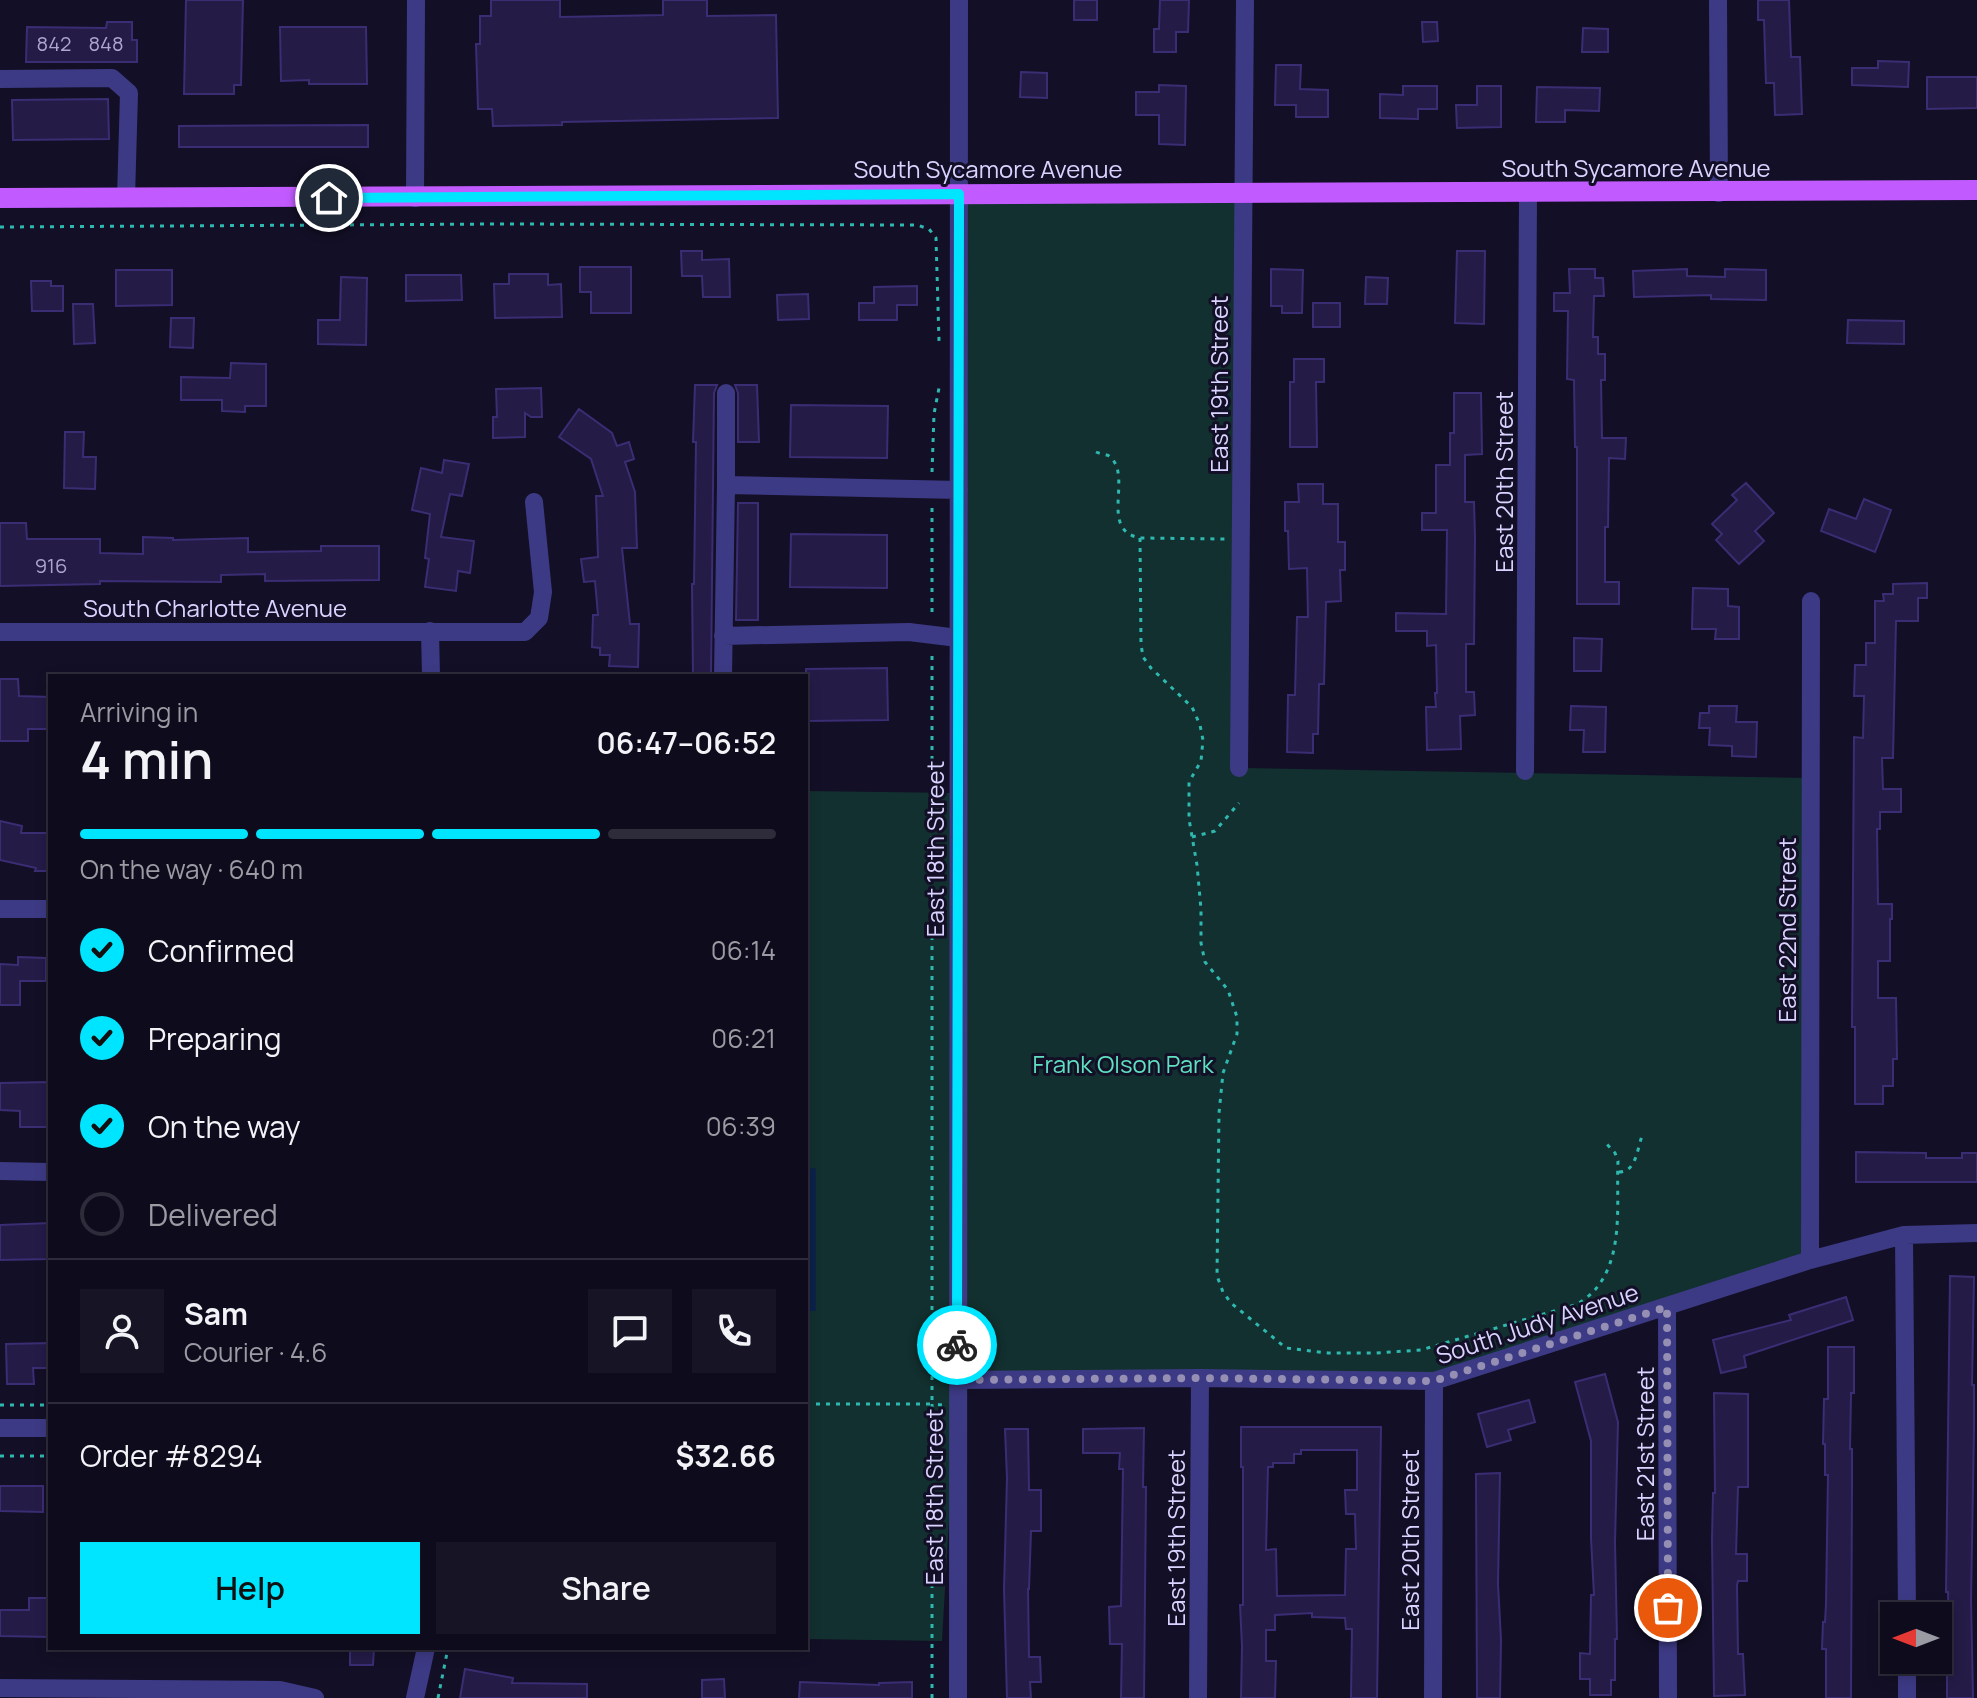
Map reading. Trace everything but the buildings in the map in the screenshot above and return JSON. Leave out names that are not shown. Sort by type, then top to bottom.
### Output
[{"type":"main road","name":"South Sycamore Avenue","points":[[0,198],[1977,190]]},
{"type":"street","points":[[415,198],[416,0]]},
{"type":"street","name":"East 18th Street","points":[[958,1698],[959,0]]},
{"type":"street","name":"East 19th Street","points":[[1239,768],[1245,0]]},
{"type":"street","points":[[1718,0],[1719,193]]},
{"type":"street","points":[[0,79],[112,78],[129,93],[126,198]]},
{"type":"street","name":"East 20th Street","points":[[1525,771],[1528,193]]},
{"type":"street","points":[[723,674],[726,393]]},
{"type":"street","points":[[726,485],[959,490]]},
{"type":"street","name":"South Charlotte Avenue","points":[[0,632],[525,632],[539,618],[543,592],[534,502]]},
{"type":"street","name":"East 22nd Street","points":[[1810,1260],[1811,601]]},
{"type":"street","points":[[430,631],[431,674]]},
{"type":"street","points":[[723,636],[909,632],[958,638]]},
{"type":"street","points":[[0,909],[48,909]]},
{"type":"street","points":[[0,1171],[48,1172]]},
{"type":"street","name":"South Judy Avenue","points":[[957,1380],[1200,1378],[1434,1381],[1810,1260],[1904,1235],[1977,1233]]},
{"type":"street","points":[[1904,1235],[1907,1602]]},
{"type":"street","name":"East 21st Street","points":[[1667,1307],[1668,1698]]},
{"type":"street","name":"East 19th Street","points":[[1198,1698],[1200,1378]]},
{"type":"street","name":"East 20th Street","points":[[1433,1698],[1434,1381]]},
{"type":"street","points":[[0,1428],[48,1428]]},
{"type":"street","points":[[415,1698],[426,1650]]},
{"type":"street","points":[[1907,1674],[1907,1698]]},
{"type":"street","points":[[0,1688],[265,1689],[315,1698]]},
{"type":"path","points":[[1096,452],[1108,456],[1117,468],[1118,514],[1123,529],[1130,536],[1240,539]]},
{"type":"path","points":[[1140,538],[1143,657],[1192,707],[1201,732],[1201,761],[1189,782],[1189,819],[1197,865],[1201,943],[1205,962],[1228,990],[1237,1017],[1237,1034],[1223,1073],[1219,1113],[1217,1276],[1231,1303],[1286,1348],[1328,1353],[1421,1350],[1578,1304],[1594,1291],[1608,1268],[1616,1241],[1618,1161],[1605,1142]]},
{"type":"path","points":[[1192,837],[1215,831],[1239,803]]},
{"type":"path","points":[[1617,1172],[1625,1172],[1632,1167],[1642,1136]]},
{"type":"path","points":[[932,1404],[932,1698]]},
{"type":"path","points":[[0,1405],[48,1405]]},
{"type":"path","points":[[0,1456],[48,1456]]},
{"type":"path","points":[[438,1698],[448,1650]]},
{"type":"green space","name":"Frank Olson Park","points":[[959,194],[1243,194],[1239,768],[1811,778],[1810,1260],[1434,1381],[957,1380],[942,1641],[808,1639],[808,791],[957,793]]},
{"type":"water","points":[[816,1168],[816,1311],[808,1311],[808,1169]]},
{"type":"way so far","points":[[957,1345],[957,1380],[1200,1378],[1434,1381],[1667,1307],[1668,1608]]},
{"type":"route","points":[[329,198],[959,194],[957,1345]]}]
